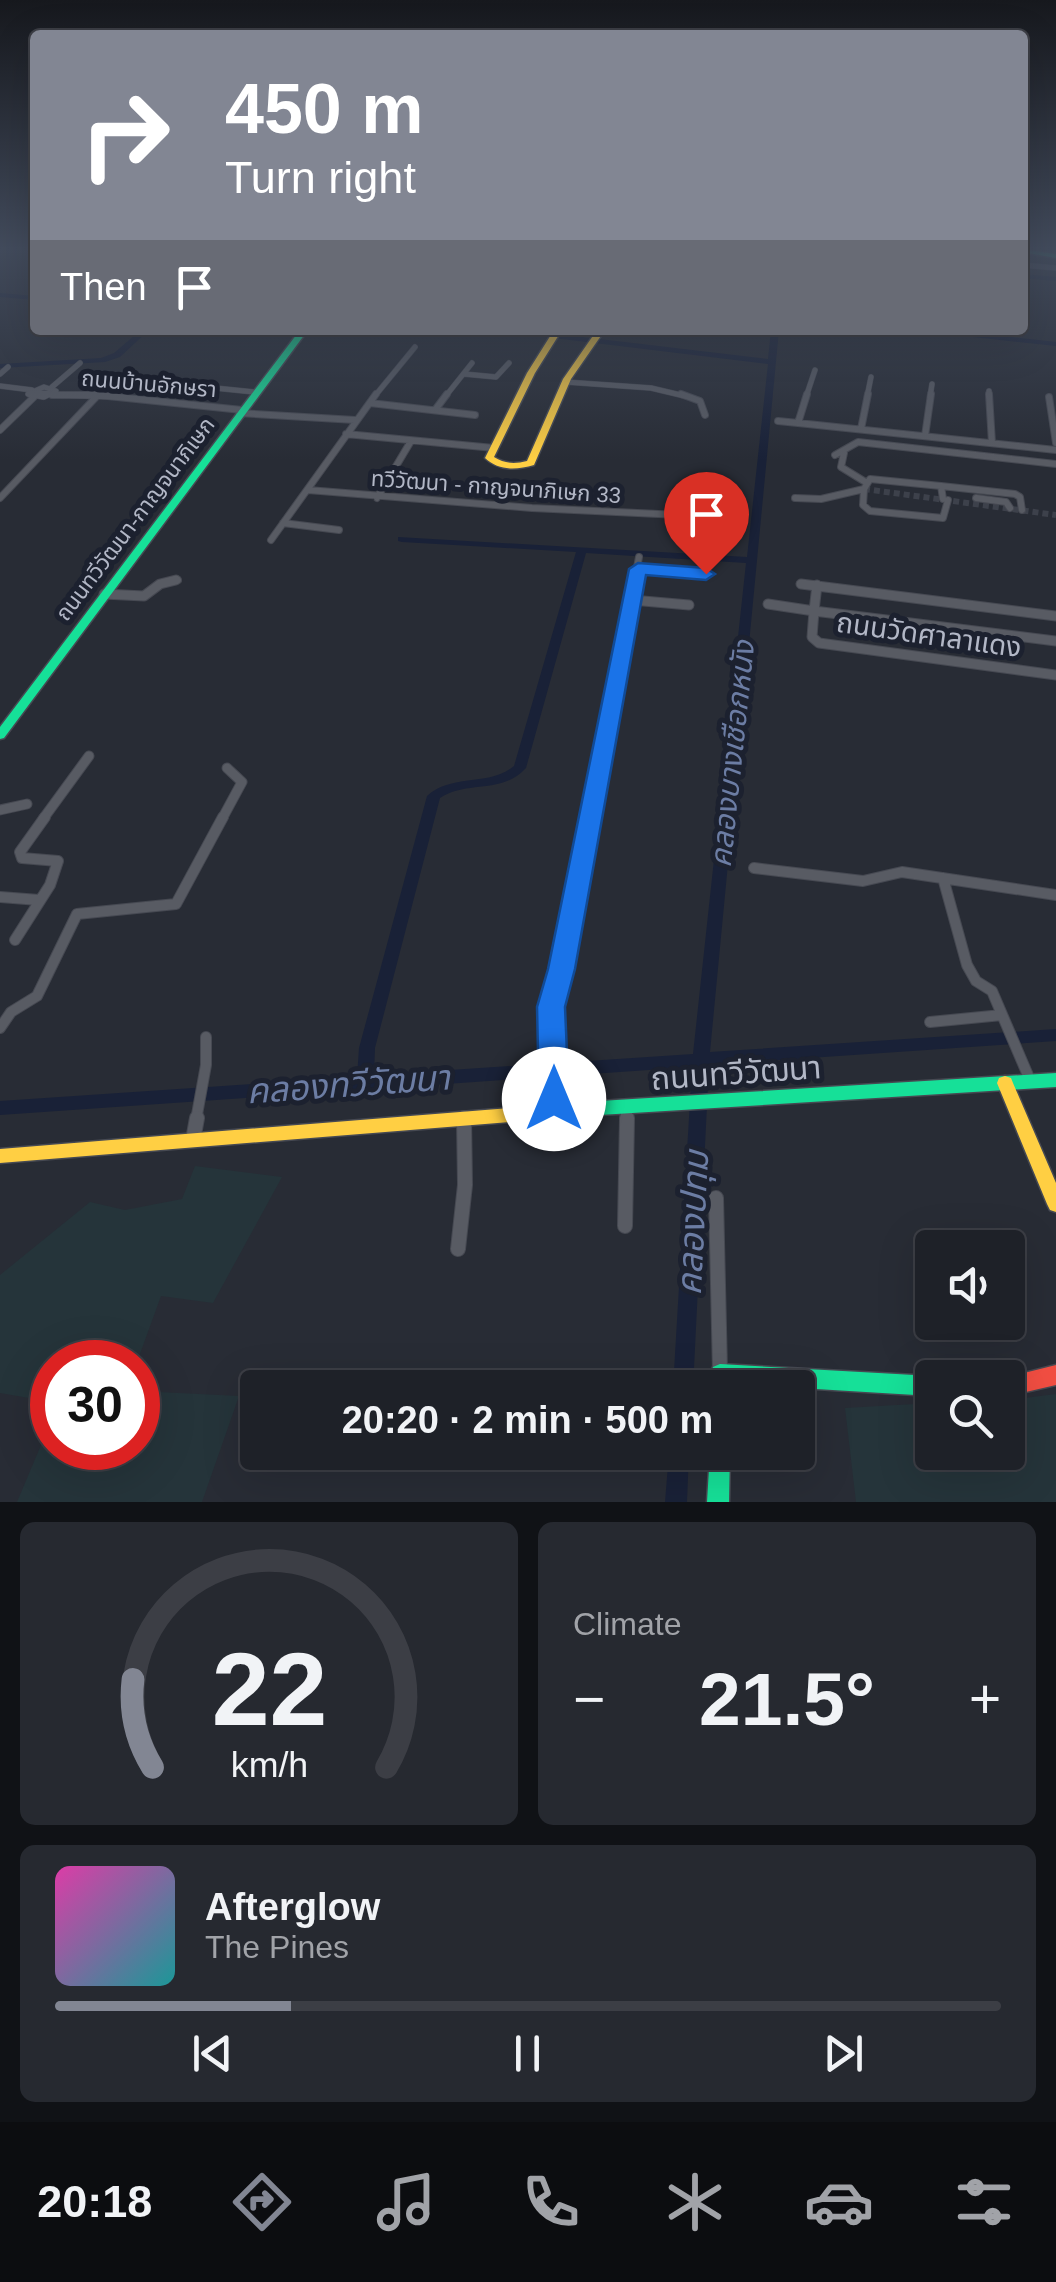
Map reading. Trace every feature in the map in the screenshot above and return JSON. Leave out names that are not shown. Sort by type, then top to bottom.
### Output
[{"type":"main road","name":"ถนนทวีวัฒนา-กาญจนาภิเษก","points":[[0,735],[300,335]]},
{"type":"main road","points":[[554,335],[491,453],[505,466],[531,462],[566,382],[597,335]]},
{"type":"main road","name":"ถนนทวีวัฒนา","points":[[0,1156],[555,1110],[1056,1080]]},
{"type":"main road","points":[[1006,1082],[1056,1204]]},
{"type":"main road","points":[[1025,1382],[1056,1375]]},
{"type":"main road","points":[[815,1383],[915,1386]]},
{"type":"main road","points":[[718,1502],[719,1470]]},
{"type":"street","name":"ทวีวัฒนา - กาญจนาภิเษก 33","points":[[271,540],[355,420],[415,347]]},
{"type":"street","points":[[464,374],[496,377],[509,363]]},
{"type":"street","points":[[52,391],[80,364]]},
{"type":"street","points":[[435,410],[472,364]]},
{"type":"street","points":[[0,374],[8,367]]},
{"type":"street","points":[[798,422],[816,370]]},
{"type":"street","points":[[861,429],[872,377]]},
{"type":"street","points":[[128,379],[254,392]]},
{"type":"street","points":[[566,382],[678,394],[700,401],[706,415]]},
{"type":"street","points":[[925,436],[932,384]]},
{"type":"street","name":"ถนนบ้านอักษรา","points":[[0,388],[241,412]]},
{"type":"street","points":[[989,391],[992,444]]},
{"type":"street","points":[[0,430],[32,394]]},
{"type":"street","points":[[0,498],[98,395]]},
{"type":"street","points":[[778,421],[1056,447],[1050,397]]},
{"type":"street","points":[[370,404],[474,415]]},
{"type":"street","points":[[241,412],[355,420]]},
{"type":"street","points":[[346,434],[491,453]]},
{"type":"street","points":[[378,498],[410,441]]},
{"type":"street","points":[[866,486],[841,467],[840,454],[852,443],[1056,464]]},
{"type":"street","points":[[794,498],[821,499],[866,486],[874,479],[1012,493],[1020,498],[1022,510]]},
{"type":"street","points":[[866,486],[864,507],[878,512],[943,518],[945,500],[941,486]]},
{"type":"street","name":"ทวีวัฒนา - กาญจนาภิเษก 33","points":[[308,490],[378,498],[743,518]]},
{"type":"street","points":[[976,498],[1006,502],[1010,508]]},
{"type":"street","points":[[682,534],[698,532],[700,515]]},
{"type":"street","points":[[284,523],[339,530]]},
{"type":"street","points":[[555,1110],[551,1007],[562,969],[639,557]]},
{"type":"street","points":[[638,569],[706,574]]},
{"type":"street","points":[[104,594],[144,596],[160,584],[178,580]]},
{"type":"street","points":[[801,584],[1056,616]]},
{"type":"street","points":[[817,586],[814,611],[1056,641]]},
{"type":"street","points":[[632,600],[690,605]]},
{"type":"street","name":"ถนนวัดศาลาแดง","points":[[768,604],[814,611],[812,637],[819,643],[1056,674]]},
{"type":"street","points":[[16,940],[58,861],[19,854],[89,756]]},
{"type":"street","points":[[0,1028],[11,1012],[37,996],[77,914],[176,904],[242,782],[227,768]]},
{"type":"street","points":[[0,810],[27,804]]},
{"type":"street","points":[[754,868],[863,881],[902,872],[1056,895]]},
{"type":"street","points":[[942,878],[966,964],[976,981],[992,991],[1030,1080]]},
{"type":"street","points":[[0,897],[39,900]]},
{"type":"street","points":[[930,1022],[1002,1015]]},
{"type":"street","points":[[193,1140],[206,1065],[206,1036]]},
{"type":"street","points":[[625,1107],[629,1131],[625,1226]]},
{"type":"street","points":[[458,1248],[465,1185],[464,1118]]},
{"type":"street","points":[[716,1198],[720,1370]]},
{"type":"shaded area","points":[[195,1166],[282,1177],[213,1303],[161,1296],[145,1340],[30,1340],[30,1398],[0,1393],[0,1275],[90,1202],[125,1210],[182,1199]]},
{"type":"shaded area","points":[[160,1392],[239,1396],[202,1502],[17,1502],[30,1470],[160,1470]]},
{"type":"shaded area","points":[[1056,1394],[1056,1502],[856,1502],[845,1408],[915,1404],[915,1470],[1025,1470],[1025,1398]]},
{"type":"waterway","points":[[0,366],[102,360],[117,355],[139,335]]},
{"type":"waterway","points":[[546,335],[771,362]]},
{"type":"waterway","name":"คลองบางเชือกหนัง","points":[[752,560],[774,335]]},
{"type":"waterway","points":[[973,335],[1056,344]]},
{"type":"waterway","points":[[402,539],[752,560]]},
{"type":"waterway","points":[[365,1083],[367,1048],[434,796],[454,786],[500,780],[520,768],[582,550]]},
{"type":"waterway","name":"คลองบางเชือกหนัง","points":[[701,1060],[752,560]]},
{"type":"waterway","name":"คลองทวีวัฒนา","points":[[701,1060],[1056,1035]]},
{"type":"waterway","name":"คลองทวีวัฒนา","points":[[365,1083],[701,1060]]},
{"type":"waterway","name":"คลองปทุม","points":[[684,1370],[701,1060]]},
{"type":"waterway","name":"คลองทวีวัฒนา","points":[[0,1108],[365,1083]]},
{"type":"waterway","name":"คลองปทุม","points":[[676,1502],[678,1470]]},
{"type":"tunnel","points":[[864,489],[1056,515]]},
{"type":"traffic: fast","points":[[0,735],[300,335]]},
{"type":"traffic: fast","points":[[583,1109],[1056,1080]]},
{"type":"traffic: fast","points":[[815,1379],[915,1385]]},
{"type":"traffic: fast","points":[[718,1502],[719,1470]]},
{"type":"traffic: slow","points":[[555,335],[531,373],[489,458],[499,464],[531,463],[567,379],[598,335]]},
{"type":"traffic: slow","points":[[1005,1083],[1056,1204]]},
{"type":"traffic: slow","points":[[0,1156],[583,1109]]},
{"type":"traffic: jam","points":[[1025,1382],[1056,1375]]},
{"type":"route","points":[[554,1099],[551,1007],[562,969],[638,569],[706,574]]}]
